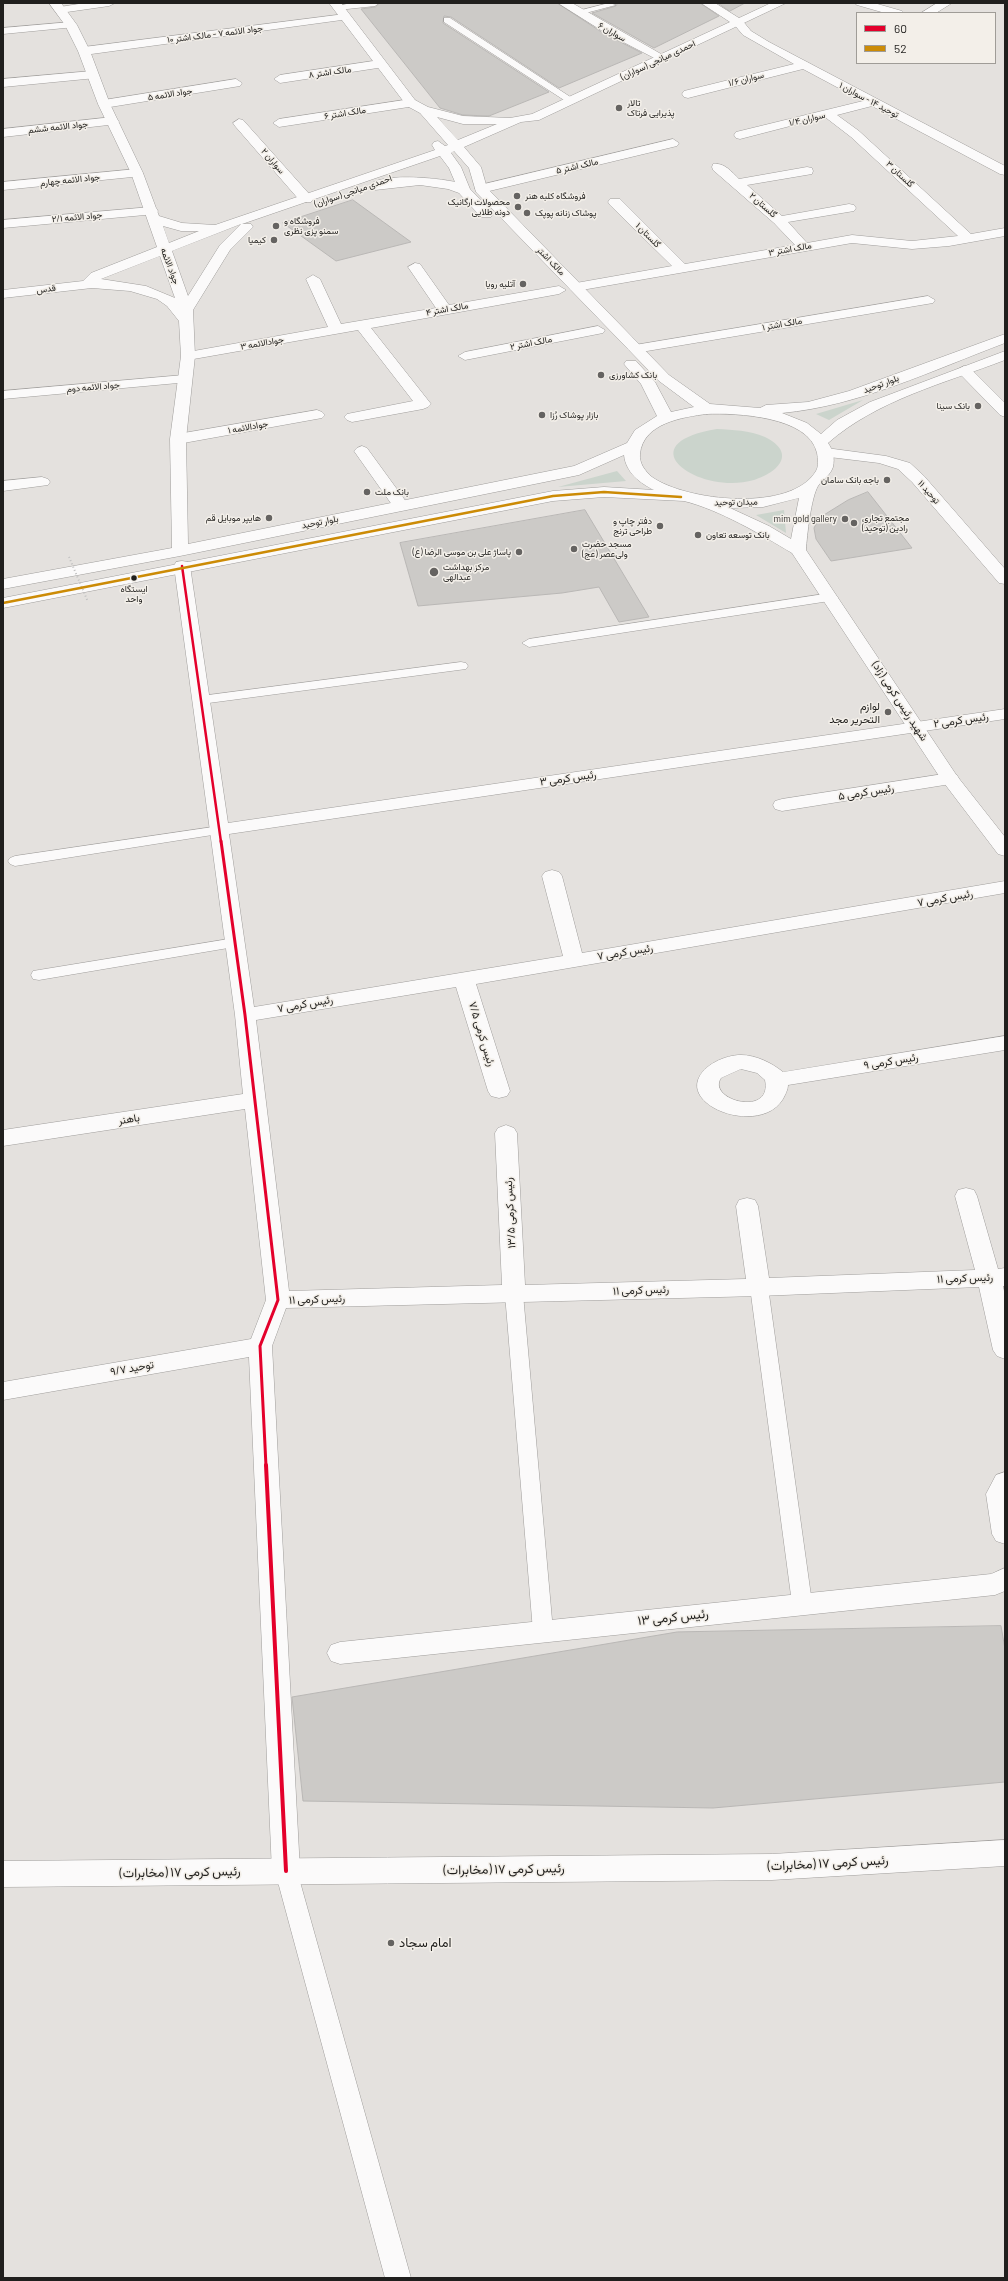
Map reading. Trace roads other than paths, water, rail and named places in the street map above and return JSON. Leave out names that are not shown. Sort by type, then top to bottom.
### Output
[{"type":"street","points":[[58,6],[109,3]]},
{"type":"street","name":"سواران ۶","points":[[564,3],[662,58]]},
{"type":"street","name":"توحید ۱۴ - سواران ۱","points":[[707,3],[738,22],[747,34],[872,102],[1005,171]]},
{"type":"street","name":"احمدی میانجی (سواران)","points":[[165,255],[366,187],[453,152],[518,119],[535,117],[780,3]]},
{"type":"street","points":[[861,3],[894,12]]},
{"type":"street","points":[[929,12],[946,3]]},
{"type":"street","name":"مالک اشتر","points":[[336,5],[411,103],[424,110],[453,152],[455,167],[464,190],[511,240]]},
{"type":"street","name":"جواد الائمه","points":[[58,6],[71,25],[84,51],[104,104],[137,173],[153,215],[186,315],[188,356],[184,379],[178,439],[181,558],[245,1014],[278,1300]]},
{"type":"street","name":"جواد الائمه ۷ - مالک اشتر ۱۰","points":[[84,51],[346,17]]},
{"type":"street","points":[[3,31],[71,25]]},
{"type":"street","name":"مالک اشتر ۸","points":[[280,79],[380,64]]},
{"type":"street","name":"سواران ۱/۶","points":[[688,94],[805,65]]},
{"type":"street","points":[[3,83],[92,75]]},
{"type":"street","name":"جواد الائمه ۵","points":[[104,104],[236,83]]},
{"type":"street","name":"سواران ۱/۴","points":[[740,135],[872,102]]},
{"type":"street","name":"مالک اشتر","points":[[411,103],[408,108],[431,136],[475,167],[481,189],[576,287],[629,352],[648,382],[666,418]]},
{"type":"street","name":"مالک اشتر ۶","points":[[279,124],[411,103]]},
{"type":"street","points":[[424,110],[463,120],[518,119]]},
{"type":"street","name":"گلستان ۳","points":[[828,114],[855,134],[968,238]]},
{"type":"street","name":"احمدی میانجی (سواران)","points":[[165,255],[229,224],[410,163],[453,152],[485,147],[530,124],[535,117]]},
{"type":"street","name":"جواد الائمه ششم","points":[[3,133],[113,121]]},
{"type":"street","name":"سواران ۲","points":[[239,123],[306,199]]},
{"type":"street","points":[[410,163],[427,149],[431,136]]},
{"type":"street","name":"مالک اشتر ۵","points":[[481,189],[673,143]]},
{"type":"street","points":[[475,167],[476,156],[485,147]]},
{"type":"street","name":"گلستان ۲","points":[[718,167],[779,220],[804,246]]},
{"type":"street","points":[[737,183],[807,171]]},
{"type":"street","name":"جواد الائمه چهارم","points":[[3,186],[137,173]]},
{"type":"street","points":[[366,187],[420,180],[452,185],[464,190]]},
{"type":"street","name":"گلستان ۱","points":[[615,202],[681,268]]},
{"type":"street","points":[[779,220],[849,208]]},
{"type":"street","points":[[153,215],[167,224],[199,228],[229,224]]},
{"type":"street","name":"جواد الائمه ۲/۱","points":[[3,224],[153,215]]},
{"type":"street","points":[[88,284],[118,286],[157,294],[169,300],[186,315],[225,248],[246,227]]},
{"type":"street","name":"مالک اشتر ۳","points":[[576,287],[804,246],[852,239],[912,245],[949,242],[1005,232]]},
{"type":"street","points":[[114,270],[144,251],[159,236]]},
{"type":"street","name":"قدس","points":[[88,284],[96,276],[165,255]]},
{"type":"street","name":"قدس","points":[[3,294],[107,282],[165,255]]},
{"type":"street","points":[[415,268],[445,310]]},
{"type":"street","name":"مالک اشتر","points":[[548,278],[564,295]]},
{"type":"street","points":[[313,279],[336,329]]},
{"type":"street","name":"مالک اشتر ۴","points":[[336,329],[445,310],[564,295]]},
{"type":"street","name":"مالک اشتر ۱","points":[[629,352],[928,300]]},
{"type":"street","points":[[352,417],[423,404],[362,325]]},
{"type":"street","name":"جوادالائمه ۳","points":[[188,356],[336,329]]},
{"type":"street","name":"مالک اشتر ۲","points":[[465,356],[598,330]]},
{"type":"street","name":"بلوار توحید","points":[[752,411],[809,406],[854,394],[1005,338]]},
{"type":"street","name":"مالک اشتر","points":[[629,352],[707,409]]},
{"type":"street","name":"بلوار توحید","points":[[823,447],[842,423],[875,405],[1005,355]]},
{"type":"street","points":[[964,370],[1005,412]]},
{"type":"street","name":"جواد الائمه دوم","points":[[3,395],[184,379]]},
{"type":"street","points":[[632,446],[638,435],[650,426],[666,418],[707,409],[752,411],[793,422],[808,431],[823,447]]},
{"type":"street","name":"جوادالائمه ۱","points":[[178,439],[317,415]]},
{"type":"street","name":"بلوار توحید","points":[[3,603],[181,558],[401,506],[579,470],[632,446]]},
{"type":"street","name":"میدان توحید","points":[[632,446],[631,457],[646,480],[661,489],[681,497],[703,502],[728,504],[759,503],[794,494],[810,486],[821,476],[826,464],[823,447]]},
{"type":"street","name":"توحید ۱۱","points":[[823,447],[881,459],[904,466],[918,479],[1005,579]]},
{"type":"street","points":[[362,451],[401,506]]},
{"type":"street","points":[[3,486],[42,482]]},
{"type":"street","points":[[703,502],[763,529],[798,550],[800,526],[810,486]]},
{"type":"street","name":"بلوار توحید","points":[[3,584],[181,558],[553,496],[604,492],[681,497]]},
{"type":"street","name":"شهید رئیس کرمی (زاد)","points":[[798,550],[831,597],[950,779],[1005,850]]},
{"type":"street","name":"رئیس کرمی ۲","points":[[916,726],[1005,714]]},
{"type":"street","name":"رئیس کرمی ۳","points":[[220,830],[916,726]]},
{"type":"street","name":"رئیس کرمی ۵","points":[[782,805],[950,779]]},
{"type":"street","points":[[552,876],[574,960]]},
{"type":"street","name":"رئیس کرمی ۷","points":[[245,1014],[1005,887]]},
{"type":"street","name":"رئیس کرمی ۷/۵","points":[[464,978],[499,1091]]},
{"type":"street","name":"رئیس کرمی ۹","points":[[776,1080],[1005,1043]]},
{"type":"street","name":"باهنر","points":[[3,1138],[255,1100]]},
{"type":"street","name":"رئیس کرمی ۱۳/۵","points":[[506,1133],[514,1294]]},
{"type":"street","points":[[966,1196],[997,1277],[1005,1350]]},
{"type":"street","points":[[747,1206],[759,1287]]},
{"type":"street","name":"رئیس کرمی ۱۱","points":[[278,1300],[759,1287],[997,1277]]},
{"type":"street","points":[[278,1300],[260,1346],[286,1872]]},
{"type":"street","name":"توحید ۹/۷","points":[[3,1391],[260,1346]]},
{"type":"street","points":[[1005,1482],[1002,1484],[999,1494],[1005,1534]]},
{"type":"street","name":"رئیس کرمی ۱۳","points":[[340,1653],[802,1603],[995,1584],[1005,1579]]},
{"type":"street","name":"رئیس کرمی ۱۷ (مخابرات)","points":[[3,1874],[772,1867],[1005,1853]]},
{"type":"lane","points":[[336,5],[375,3]]},
{"type":"lane","points":[[578,12],[612,5]]},
{"type":"lane","points":[[447,20],[570,100]]},
{"type":"lane","points":[[529,643],[831,597]]},
{"type":"lane","points":[[201,700],[462,666]]},
{"type":"lane","points":[[15,861],[220,830]]},
{"type":"lane","points":[[39,975],[235,943]]},
{"type":"lane","points":[[759,1287],[802,1603]]},
{"type":"lane","points":[[514,1294],[544,1631]]},
{"type":"lane","points":[[286,1872],[398,2278]]},
{"type":"place","name":"تالار پذیرایی فرتاک","points":[[619,108]]},
{"type":"place","name":"فروشگاه کلبه هنر","points":[[517,196]]},
{"type":"place","name":"محصولات ارگانیک دونه طلایی","points":[[518,207]]},
{"type":"place","name":"پوشاک زنانه پوپک","points":[[527,213]]},
{"type":"place","name":"فروشگاه و سمنو پزی نظری","points":[[276,226]]},
{"type":"place","name":"کیمیا","points":[[274,240]]},
{"type":"place","name":"آتلیه رویا","points":[[523,284]]},
{"type":"place","name":"بانک کشاورزی","points":[[601,375]]},
{"type":"place","name":"بانک سینا","points":[[978,406]]},
{"type":"place","name":"بازار پوشاک رُزا","points":[[542,415]]},
{"type":"place","name":"باجه بانک سامان","points":[[887,480]]},
{"type":"place","name":"بانک ملت","points":[[367,492]]},
{"type":"place","name":"هایپر موبایل قم","points":[[269,518]]},
{"type":"place","name":"mim gold gallery","points":[[845,519]]},
{"type":"place","name":"مجتمع تجاری رادین (توحید)","points":[[854,523]]},
{"type":"place","name":"دفتر چاپ و طراحی ترنج","points":[[660,526]]},
{"type":"place","name":"بانک توسعه تعاون","points":[[698,535]]},
{"type":"place","name":"مسجد حضرت ولی‌عصر (عج)","points":[[574,549]]},
{"type":"place","name":"پاساژ علی بن موسی الرضا (ع)","points":[[519,552]]},
{"type":"place","name":"مرکز بهداشت عبدالهی","points":[[434,572]]},
{"type":"place","name":"ایستگاه واحد","points":[[134,578]]},
{"type":"place","name":"لوازم التحریر مجد","points":[[888,712]]},
{"type":"place","name":"امام سجاد","points":[[391,1943]]}]
